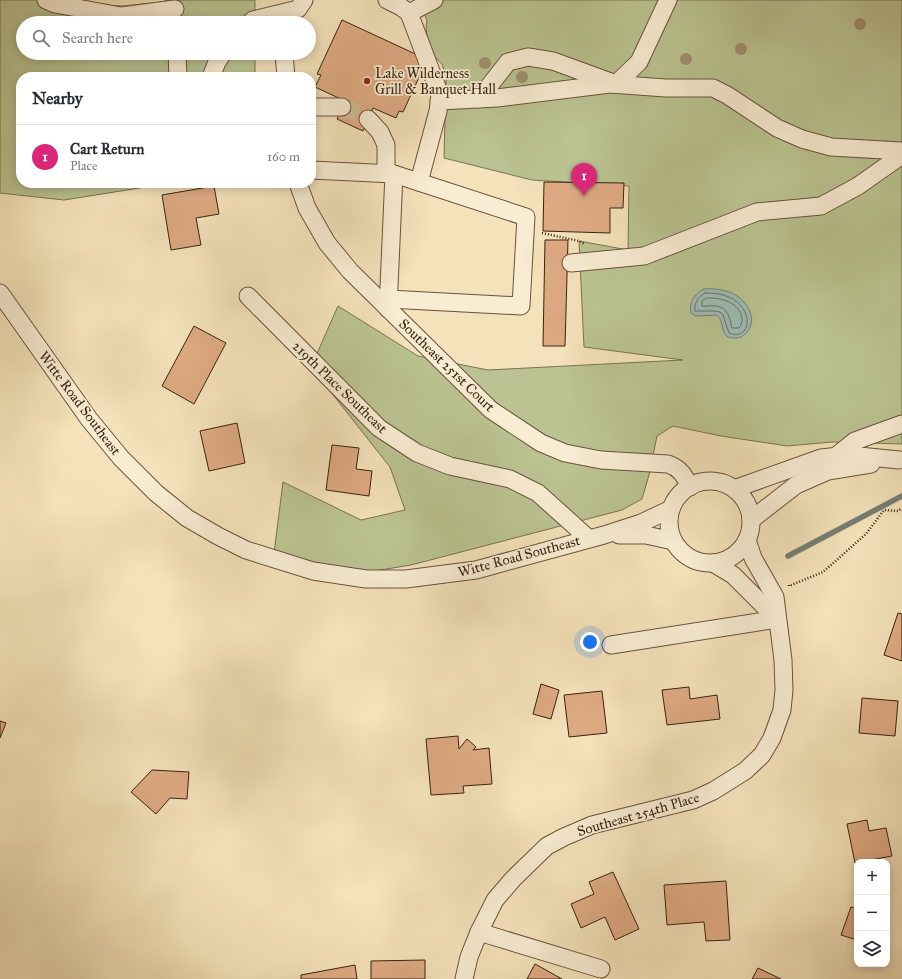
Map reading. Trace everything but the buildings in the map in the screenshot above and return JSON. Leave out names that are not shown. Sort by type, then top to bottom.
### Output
[{"type":"street","points":[[46,0],[55,4],[120,16],[175,10]]},
{"type":"street","points":[[267,16],[298,9],[304,0]]},
{"type":"street","points":[[387,0],[409,13],[440,95],[438,111],[419,182]]},
{"type":"street","points":[[409,13],[434,0]]},
{"type":"street","points":[[616,84],[639,62],[668,0]]},
{"type":"street","points":[[479,99],[508,62],[528,57],[554,62],[616,84]]},
{"type":"street","points":[[177,60],[178,72]]},
{"type":"street","points":[[213,72],[218,60]]},
{"type":"street","points":[[285,60],[286,72]]},
{"type":"street","points":[[439,102],[479,99],[610,84],[666,88],[713,88],[727,95],[777,128],[802,139],[831,147],[902,151]]},
{"type":"street","points":[[316,107],[342,107]]},
{"type":"street","points":[[316,170],[390,174],[526,217],[520,306],[388,304],[390,174],[386,145],[380,132],[368,119]]},
{"type":"street","points":[[571,263],[644,256],[757,212],[821,206],[858,186],[902,155]]},
{"type":"street","name":"Southeast 251st Court","points":[[300,188],[307,208],[327,243],[350,271],[388,304],[491,410],[541,443],[565,453],[601,460],[668,464],[676,466],[683,472],[690,487]]},
{"type":"street","name":"Witte Road Southeast","points":[[0,292],[89,419],[121,458],[156,493],[187,518],[246,550],[313,571],[366,579],[406,579],[476,570],[550,551],[642,523],[671,510]]},
{"type":"street","name":"219th Place Southeast","points":[[248,296],[379,428],[417,453],[450,466],[510,479],[538,493],[596,536]]},
{"type":"street","points":[[835,457],[855,441],[902,424]]},
{"type":"street","points":[[734,489],[821,458],[849,455],[900,460]]},
{"type":"street","points":[[751,520],[796,485],[828,471],[900,460]]},
{"type":"street","points":[[712,481],[720,482],[734,489],[742,497],[748,508],[751,520],[747,540],[737,553],[722,562],[701,562],[690,558],[680,550],[673,541],[670,530],[669,520],[671,510],[678,496],[697,483],[712,481]]},
{"type":"street","name":"Witte Road Southeast","points":[[596,536],[646,535],[673,541]]},
{"type":"street","name":"Southeast 254th Place","points":[[464,979],[478,932],[494,900],[547,846],[592,825],[693,800],[713,791],[745,771],[762,755],[772,738],[782,710],[784,690],[783,660],[775,597],[753,558],[747,540]]},
{"type":"street","points":[[713,563],[733,575],[777,619]]},
{"type":"street","points":[[611,646],[777,619]]},
{"type":"street","points":[[478,932],[601,969]]},
{"type":"path","points":[[525,229],[579,241],[586,244]]},
{"type":"path","points":[[786,581],[790,586],[823,572],[866,534],[884,510],[898,511],[902,508]]},
{"type":"green space","points":[[0,0],[73,0],[101,5],[123,6],[168,0],[255,0],[255,16],[16,16],[16,60],[255,60],[255,72],[16,72],[16,188],[140,188],[64,200],[0,193]]},
{"type":"green space","points":[[420,0],[902,0],[902,444],[832,442],[787,446],[721,436],[673,426],[657,436],[649,475],[642,499],[622,510],[411,565],[362,573],[273,561],[283,482],[361,520],[405,510],[390,467],[311,367],[338,306],[418,356],[488,370],[683,360],[584,347],[579,241],[628,250],[629,186],[532,180],[444,158],[446,78],[442,64],[435,57],[427,36],[427,21]]},
{"type":"water","points":[[704,289],[727,291],[739,297],[743,301],[750,311],[751,316],[750,327],[745,334],[737,338],[728,337],[724,332],[721,320],[717,315],[696,316],[691,313],[693,299],[697,293]]},
{"type":"waterway","points":[[788,556],[902,496]]},
{"type":"tunnel","points":[[342,107],[358,113],[368,119]]},
{"type":"place","name":"Lake Wilderness Grill & Banquet Hall","points":[[367,81]]},
{"type":"place","name":"Cart Return","points":[[584,196]]}]
